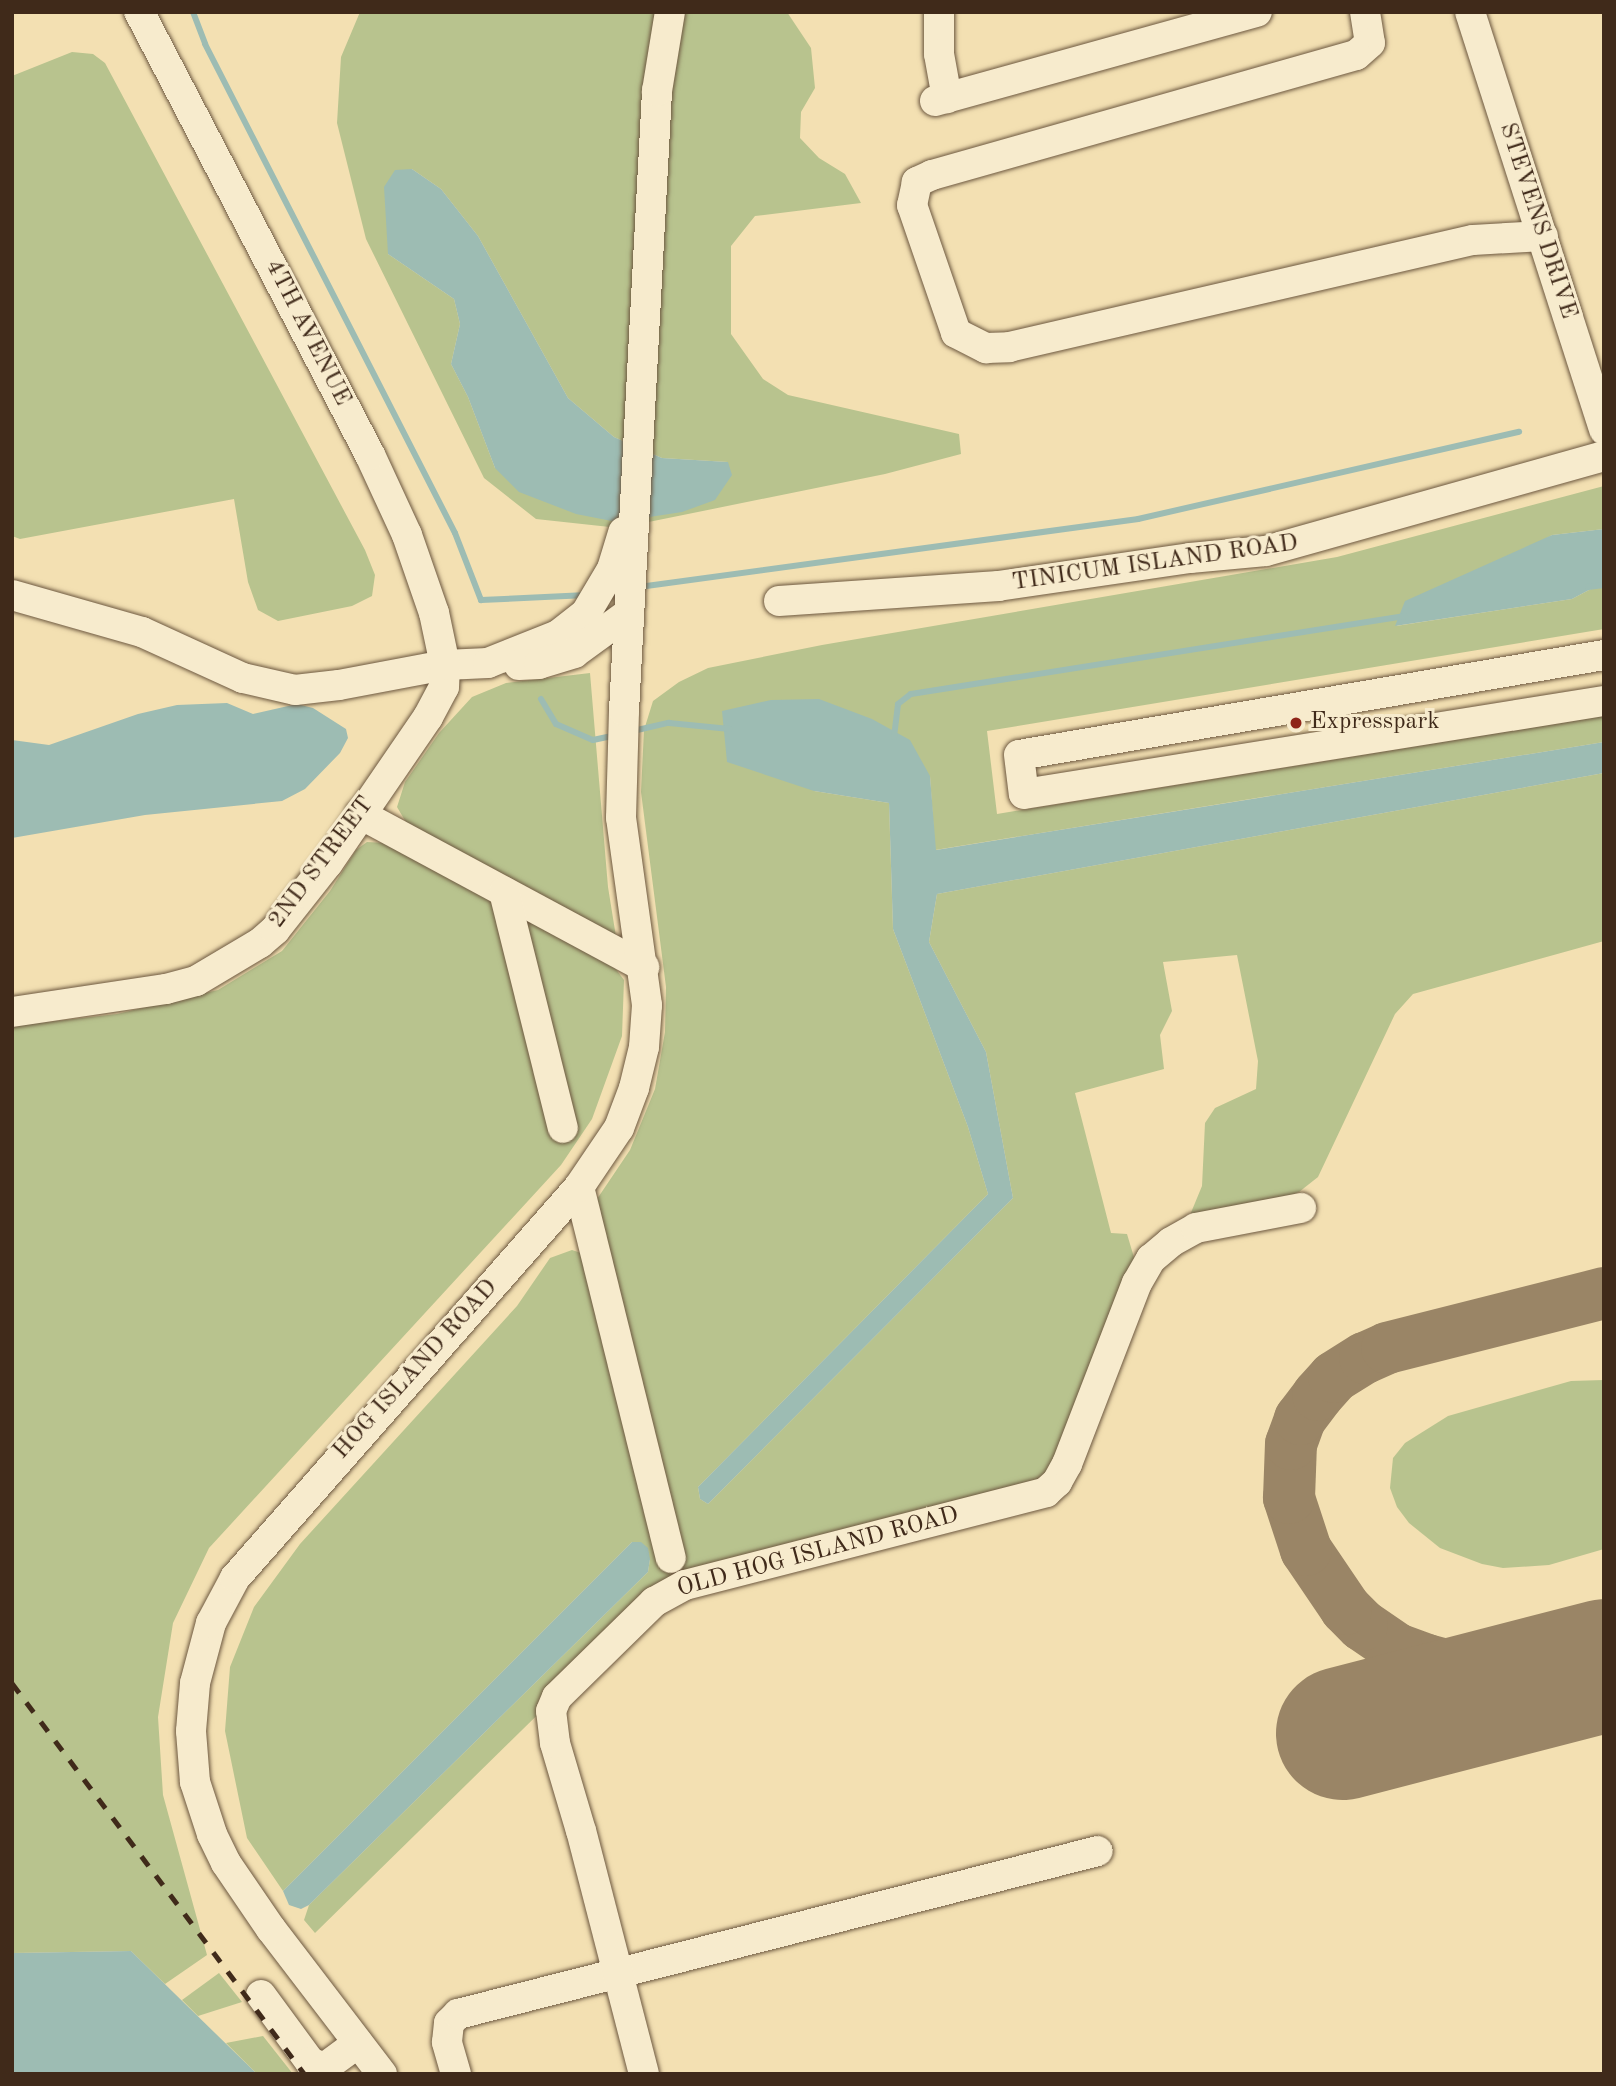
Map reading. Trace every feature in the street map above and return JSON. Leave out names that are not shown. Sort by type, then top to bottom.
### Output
[{"type":"street","name":"4TH AVENUE","points":[[139,12],[370,455],[420,570],[445,665]]},
{"type":"street","points":[[12,595],[142,632],[243,678],[295,690],[340,685],[445,665],[488,663],[558,635],[586,613],[606,579],[621,541],[640,456],[657,91],[670,12]]},
{"type":"street","points":[[939,12],[941,100],[1239,15]]},
{"type":"street","points":[[1365,12],[1370,43],[1356,55],[945,171],[917,183],[912,205],[956,333],[986,348],[1009,346],[1473,240],[1543,236]]},
{"type":"street","name":"STEVENS DRIVE","points":[[1470,12],[1604,430]]},
{"type":"street","name":"HOG ISLAND ROAD","points":[[382,2074],[271,1929],[226,1863],[212,1835],[198,1791],[193,1759],[192,1719],[199,1662],[211,1623],[235,1578],[579,1186],[619,1128],[634,1088],[646,1025],[644,967],[621,818],[629,607],[640,456]]},
{"type":"street","name":"TINICUM ISLAND ROAD","points":[[779,601],[998,586],[1190,558],[1266,551],[1604,456]]},
{"type":"street","points":[[488,663],[498,667],[539,664],[574,653],[629,607]]},
{"type":"street","points":[[1604,655],[1019,755],[1024,794],[1604,701]]},
{"type":"street","name":"2ND STREET","points":[[12,1012],[166,989],[215,972],[275,930],[328,863],[439,699],[444,687],[445,665]]},
{"type":"street","points":[[360,814],[644,967]]},
{"type":"street","points":[[504,892],[563,1128]]},
{"type":"street","points":[[579,1186],[671,1558]]},
{"type":"street","name":"OLD HOG ISLAND ROAD","points":[[644,2074],[555,1743],[551,1712],[557,1697],[654,1602],[685,1585],[1046,1492],[1057,1482],[1067,1464],[1137,1283],[1152,1259],[1171,1242],[1196,1228],[1301,1208]]},
{"type":"street","points":[[456,2074],[447,2042],[449,2023],[458,2014],[1098,1851]]},
{"type":"street","points":[[261,1995],[310,2062],[324,2068],[358,2043]]},
{"type":"green space","points":[[360,12],[787,12],[811,48],[815,88],[801,112],[800,138],[819,158],[845,174],[861,203],[755,216],[731,246],[731,334],[763,379],[788,395],[959,434],[961,454],[885,474],[619,528],[536,519],[484,478],[366,239],[337,123],[341,57]],"holes":[[[412,169],[441,189],[478,236],[568,398],[614,437],[662,458],[728,462],[495,468],[468,397],[451,364],[460,324],[454,299],[388,254]]]},
{"type":"green space","points":[[72,52],[93,54],[105,63],[365,550],[375,575],[372,596],[352,606],[278,621],[258,610],[248,582],[234,499],[20,539],[12,536],[12,76]]},
{"type":"green space","points":[[1604,486],[1604,529],[1552,535],[1396,626],[1572,599],[1604,582],[1604,629],[987,731],[997,814],[1604,716],[1604,742],[935,850],[930,776],[814,791],[889,803],[893,929],[968,1127],[988,1194],[698,1487],[700,1499],[708,1504],[1013,1198],[986,1052],[929,942],[937,894],[1604,773],[1604,941],[1413,994],[1395,1014],[1318,1177],[1299,1192],[1260,1208],[1200,1221],[1190,1215],[1202,1186],[1205,1123],[1215,1108],[1256,1089],[1258,1061],[1237,955],[1163,962],[1172,1011],[1160,1035],[1164,1069],[1075,1093],[1111,1233],[1127,1234],[1136,1264],[1053,1469],[1041,1485],[671,1584],[315,1933],[304,1920],[309,1905],[648,1572],[650,1559],[632,1542],[283,1891],[247,1838],[225,1731],[230,1667],[254,1607],[300,1544],[517,1306],[550,1258],[572,1250],[584,1254],[595,1202],[630,1150],[655,1089],[665,1032],[666,987],[641,792],[644,730],[653,701],[679,682],[708,668],[822,645],[1337,557]]},
{"type":"green space","points":[[590,673],[608,887],[617,943],[410,829],[397,807],[405,782],[439,733],[472,697],[506,683]]},
{"type":"green space","points":[[367,842],[385,843],[609,960],[624,980],[622,1036],[592,1119],[561,1165],[209,1548],[173,1623],[158,1717],[163,1795],[207,1955],[165,1984],[131,1951],[12,1953],[12,1026],[117,1014],[218,990],[282,951],[330,891],[356,850]]},
{"type":"green space","points":[[1604,1380],[1604,1549],[1549,1565],[1503,1568],[1482,1564],[1440,1548],[1409,1523],[1397,1507],[1390,1488],[1393,1458],[1405,1443],[1448,1416],[1571,1381]]},
{"type":"green space","points":[[219,1973],[242,2002],[198,2016],[182,2000]]},
{"type":"green space","points":[[263,2036],[293,2074],[257,2074],[226,2043]]},
{"type":"water","points":[[412,169],[441,189],[478,236],[568,398],[614,437],[662,458],[728,462],[732,475],[715,500],[682,512],[617,522],[576,514],[519,492],[495,468],[468,397],[451,364],[460,324],[454,299],[388,254],[384,187],[395,170]]},
{"type":"water","points":[[1604,529],[1604,582],[1572,599],[1395,626],[1405,601],[1552,535]]},
{"type":"water","points":[[819,699],[872,719],[910,740],[930,776],[936,850],[1604,742],[1604,773],[937,894],[929,942],[986,1052],[1013,1198],[708,1504],[700,1499],[698,1487],[988,1194],[968,1127],[893,929],[889,803],[814,791],[727,762],[722,711],[771,700]]},
{"type":"water","points":[[227,703],[253,714],[297,704],[313,708],[346,729],[348,738],[340,753],[305,789],[282,801],[145,815],[12,838],[12,740],[49,745],[138,714],[177,705]]},
{"type":"water","points":[[632,1542],[641,1542],[648,1548],[648,1572],[309,1905],[301,1909],[289,1905],[283,1891]]},
{"type":"water","points":[[131,1951],[257,2074],[12,2074],[12,1953]]},
{"type":"waterway","points":[[193,12],[205,44],[455,533],[481,600],[587,595]]},
{"type":"waterway","points":[[639,587],[1138,519],[1519,432]]},
{"type":"waterway","points":[[1588,587],[1604,585]]},
{"type":"waterway","points":[[894,737],[898,704],[911,694],[1405,616]]},
{"type":"waterway","points":[[541,699],[556,724],[593,740],[616,735]]},
{"type":"waterway","points":[[633,731],[669,723],[730,729]]},
{"type":"taxiway","points":[[1537,1682],[1502,1680],[1427,1660],[1397,1649],[1362,1625],[1346,1609],[1306,1550],[1289,1498],[1291,1444],[1300,1419],[1318,1395],[1334,1377],[1365,1358],[1387,1348],[1604,1293]]},
{"type":"runway","points":[[1342,1733],[1604,1665]]},
{"type":"railway","points":[[12,1683],[304,2074]]},
{"type":"place","name":"Expresspark","points":[[1296,723]]}]
